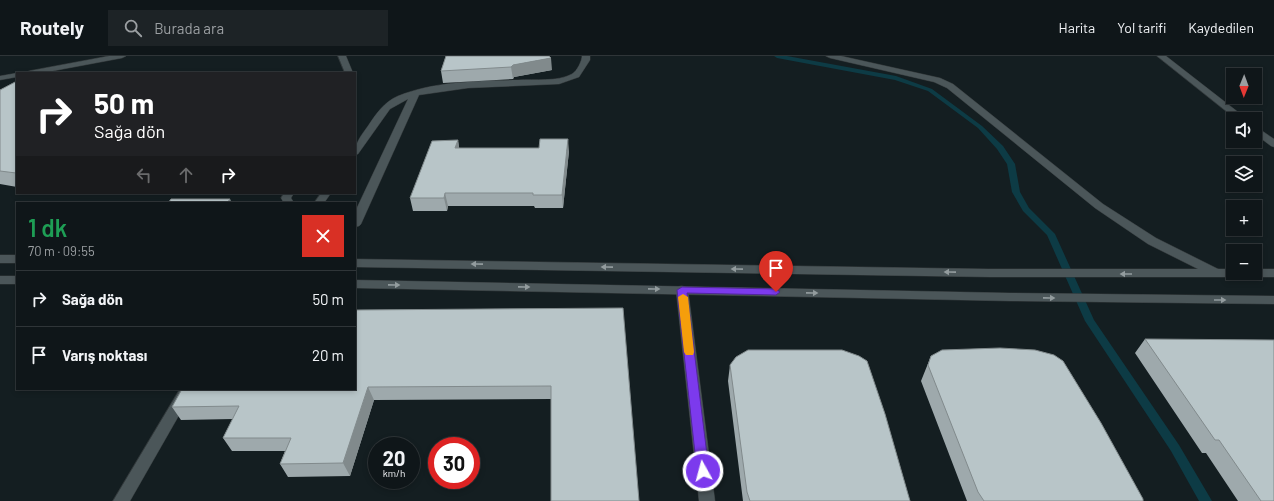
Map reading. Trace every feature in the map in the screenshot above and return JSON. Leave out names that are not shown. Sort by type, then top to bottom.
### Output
[{"type":"street","points":[[34,72],[122,56]]},
{"type":"street","points":[[342,56],[349,72]]},
{"type":"street","points":[[356,151],[387,108],[397,100],[436,88],[559,81],[576,75],[586,60],[586,56]]},
{"type":"street","points":[[830,56],[937,80],[950,86],[1099,206],[1152,241],[1216,274]]},
{"type":"street","points":[[1161,56],[1233,112]]},
{"type":"street","points":[[0,78],[16,75]]},
{"type":"street","points":[[356,222],[415,94]]},
{"type":"street","points":[[1262,135],[1274,144]]},
{"type":"street","points":[[0,259],[16,259]]},
{"type":"street","points":[[356,262],[990,273],[1274,273]]},
{"type":"street","points":[[0,280],[16,280]]},
{"type":"street","points":[[356,284],[1010,298],[1274,300]]},
{"type":"street","points":[[682,290],[707,501]]},
{"type":"street","points":[[121,501],[186,390]]},
{"type":"building","points":[[446,56],[549,56],[551,58],[513,65],[511,67],[441,71]]},
{"type":"building","points":[[16,82],[16,173],[0,171],[0,90]]},
{"type":"building","points":[[540,139],[568,139],[562,195],[533,195],[533,193],[445,193],[444,198],[410,198],[432,141],[458,140],[455,148],[539,148]]},
{"type":"building","points":[[171,199],[230,199],[228,202],[169,202]]},
{"type":"building","points":[[623,308],[639,501],[551,501],[551,386],[368,387],[343,463],[280,464],[291,438],[223,438],[239,406],[172,407],[181,390],[356,390],[356,310]]},
{"type":"building","points":[[1145,339],[1274,340],[1274,501],[1261,501],[1219,440],[1215,440]]},
{"type":"building","points":[[1000,348],[1035,350],[1054,355],[1063,361],[1101,423],[1143,501],[984,501],[978,492],[928,365],[931,356],[942,350]]},
{"type":"building","points":[[748,350],[842,350],[859,356],[867,361],[885,414],[910,501],[750,501],[747,492],[730,365],[736,357]]},
{"type":"waterway","points":[[777,56],[896,78],[930,90],[980,127],[1000,148],[1011,164],[1016,192],[1026,209],[1051,234],[1090,321],[1175,448],[1206,501]]},
{"type":"slow traffic","points":[[683,297],[689,352]]},
{"type":"route","points":[[703,471],[682,290],[776,292]]}]
